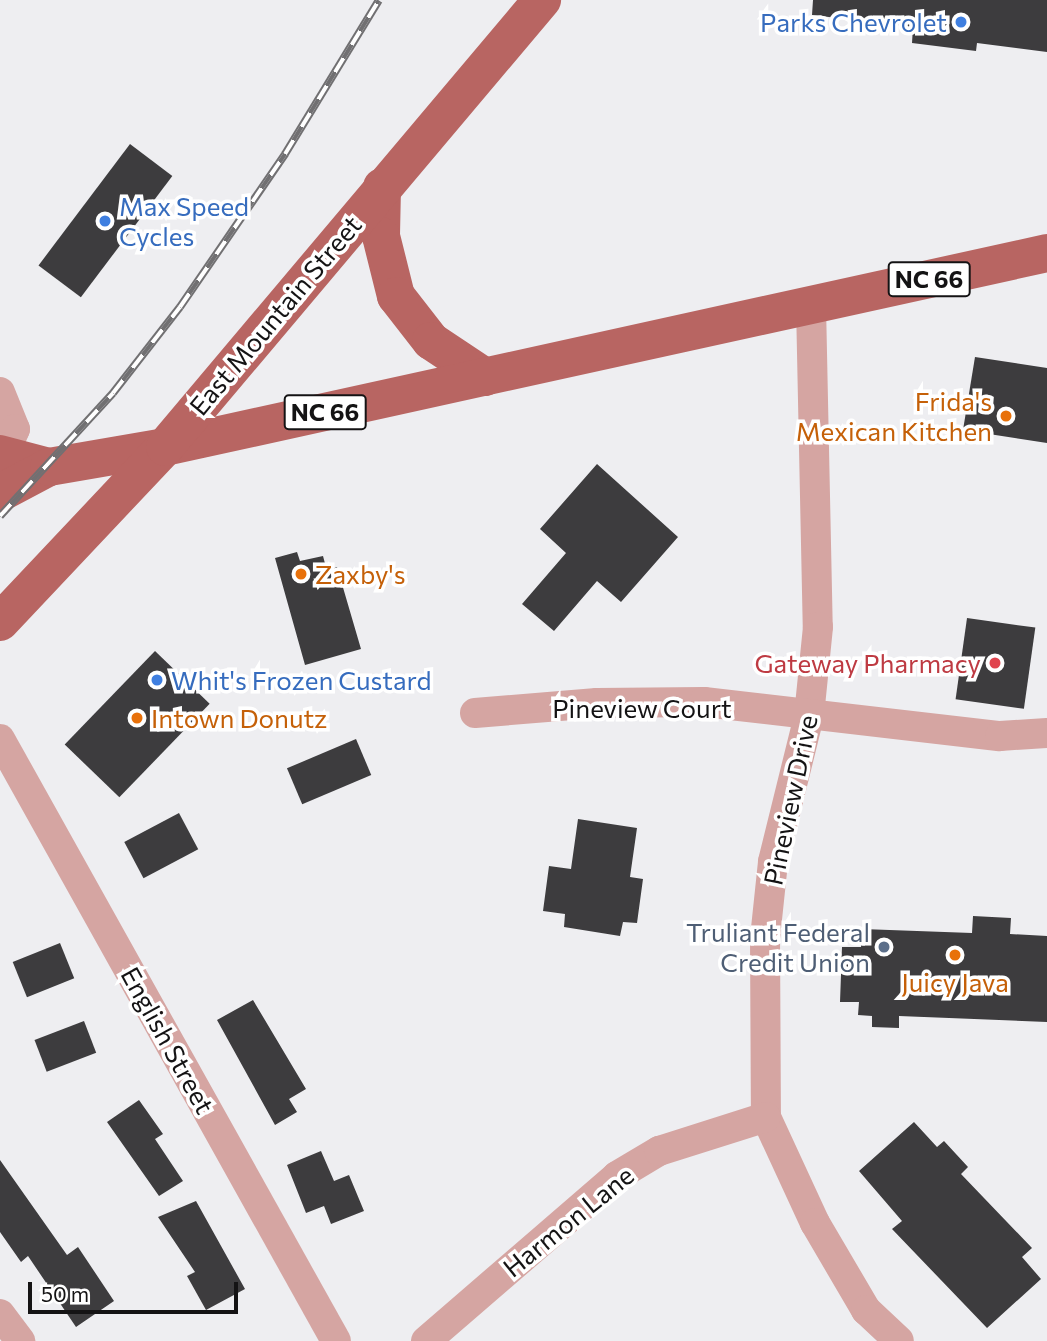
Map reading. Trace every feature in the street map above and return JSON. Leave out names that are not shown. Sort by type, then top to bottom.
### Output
[{"type":"main road","name":"East Mountain Street","points":[[0,622],[165,447],[542,0]]},
{"type":"main road","points":[[382,187],[381,236],[396,296],[431,341],[485,377]]},
{"type":"main road","name":"NC 66","points":[[0,493],[49,467],[165,447],[1047,253]]},
{"type":"main road","name":"NC 66","points":[[2,452],[49,467]]},
{"type":"street","name":"Pineview Drive","points":[[811,305],[818,627],[809,716],[773,862],[765,938],[766,1117],[821,1234],[866,1310],[899,1341]]},
{"type":"street","points":[[0,392],[15,429],[2,452]]},
{"type":"street","name":"Pineview Court","points":[[475,713],[597,703],[704,702],[1000,736],[1047,733]]},
{"type":"street","name":"English Street","points":[[0,738],[336,1341]]},
{"type":"street","name":"Harmon Lane","points":[[426,1341],[617,1176],[659,1151],[766,1117]]},
{"type":"street","points":[[0,1314],[20,1341]]},
{"type":"building","name":"Parks Chevrolet","points":[[813,0],[1047,0],[1047,52],[977,43],[976,51],[912,43],[913,27],[812,15]]},
{"type":"building","name":"Max Speed Cycles","points":[[130,144],[172,176],[81,297],[39,265]]},
{"type":"building","name":"Frida's Mexican Kitchen","points":[[975,357],[1047,368],[1047,443],[963,430]]},
{"type":"building","points":[[597,464],[678,537],[621,602],[597,581],[554,631],[522,604],[566,553],[540,529]]},
{"type":"building","points":[[297,552],[300,561],[323,556],[327,571],[337,567],[361,649],[305,665],[275,558]]},
{"type":"building","name":"Gateway Pharmacy","points":[[967,618],[1035,628],[1024,709],[956,699]]},
{"type":"building","points":[[155,651],[210,704],[119,797],[65,745]]},
{"type":"building","points":[[356,739],[371,775],[302,804],[287,768]]},
{"type":"building","points":[[179,813],[198,849],[144,878],[124,842]]},
{"type":"building","points":[[578,819],[637,828],[630,877],[643,879],[637,923],[623,922],[620,936],[564,927],[565,914],[543,911],[549,866],[571,869]]},
{"type":"building","points":[[973,916],[1011,918],[1010,934],[1047,936],[1047,1022],[899,1016],[899,1028],[872,1027],[872,1016],[858,1015],[859,1002],[840,1002],[842,947],[861,947],[862,929],[972,933]]},
{"type":"building","points":[[60,943],[74,978],[27,997],[13,962]]},
{"type":"building","points":[[253,1000],[306,1089],[289,1099],[297,1112],[275,1125],[217,1020]]},
{"type":"building","points":[[84,1021],[96,1053],[47,1072],[35,1040]]},
{"type":"building","points":[[139,1100],[163,1134],[155,1139],[183,1181],[159,1196],[107,1122]]},
{"type":"building","points":[[914,1122],[937,1147],[944,1141],[968,1167],[961,1174],[1032,1248],[1022,1257],[1041,1279],[987,1328],[892,1229],[902,1221],[859,1171]]},
{"type":"building","points":[[321,1151],[334,1181],[349,1175],[364,1211],[331,1224],[324,1206],[306,1213],[287,1165]]},
{"type":"building","points":[[0,1160],[67,1255],[78,1247],[114,1301],[76,1327],[28,1256],[21,1262],[0,1232]]},
{"type":"building","points":[[196,1201],[245,1289],[206,1310],[187,1276],[195,1272],[158,1217]]},
{"type":"railway","points":[[0,516],[113,393],[180,307],[285,154],[379,0]]},
{"type":"place","name":"Parks Chevrolet","points":[[961,22]]},
{"type":"place","name":"Max Speed Cycles","points":[[105,221]]},
{"type":"place","name":"Frida's Mexican Kitchen","points":[[1006,416]]},
{"type":"place","name":"Zaxby's","points":[[301,574]]},
{"type":"place","name":"Gateway Pharmacy","points":[[995,663]]},
{"type":"place","name":"Whit's Frozen Custard","points":[[157,680]]},
{"type":"place","name":"Intown Donutz","points":[[137,718]]},
{"type":"place","name":"Truliant Federal Credit Union","points":[[884,947]]},
{"type":"place","name":"Juicy Java","points":[[955,955]]}]
